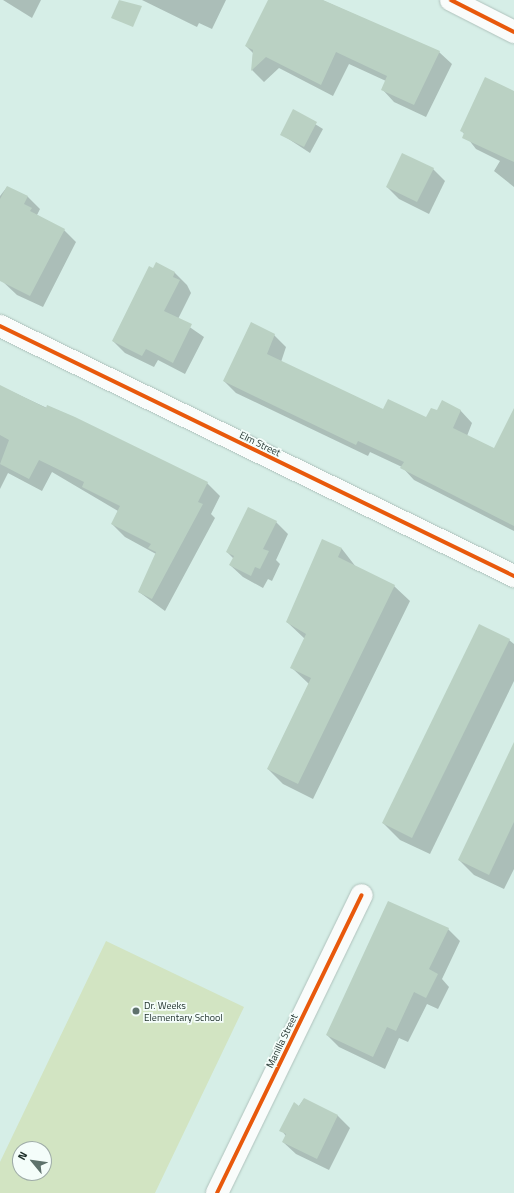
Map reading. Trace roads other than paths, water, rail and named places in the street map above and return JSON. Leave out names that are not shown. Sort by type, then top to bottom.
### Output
[{"type":"street","points":[[451,0],[514,32]]},
{"type":"street","name":"Elm Street","points":[[0,326],[514,576]]},
{"type":"street","name":"Manilla Street","points":[[217,1193],[362,895]]},
{"type":"place","name":"Dr. Weeks Elementary School","points":[[136,1011]]}]
